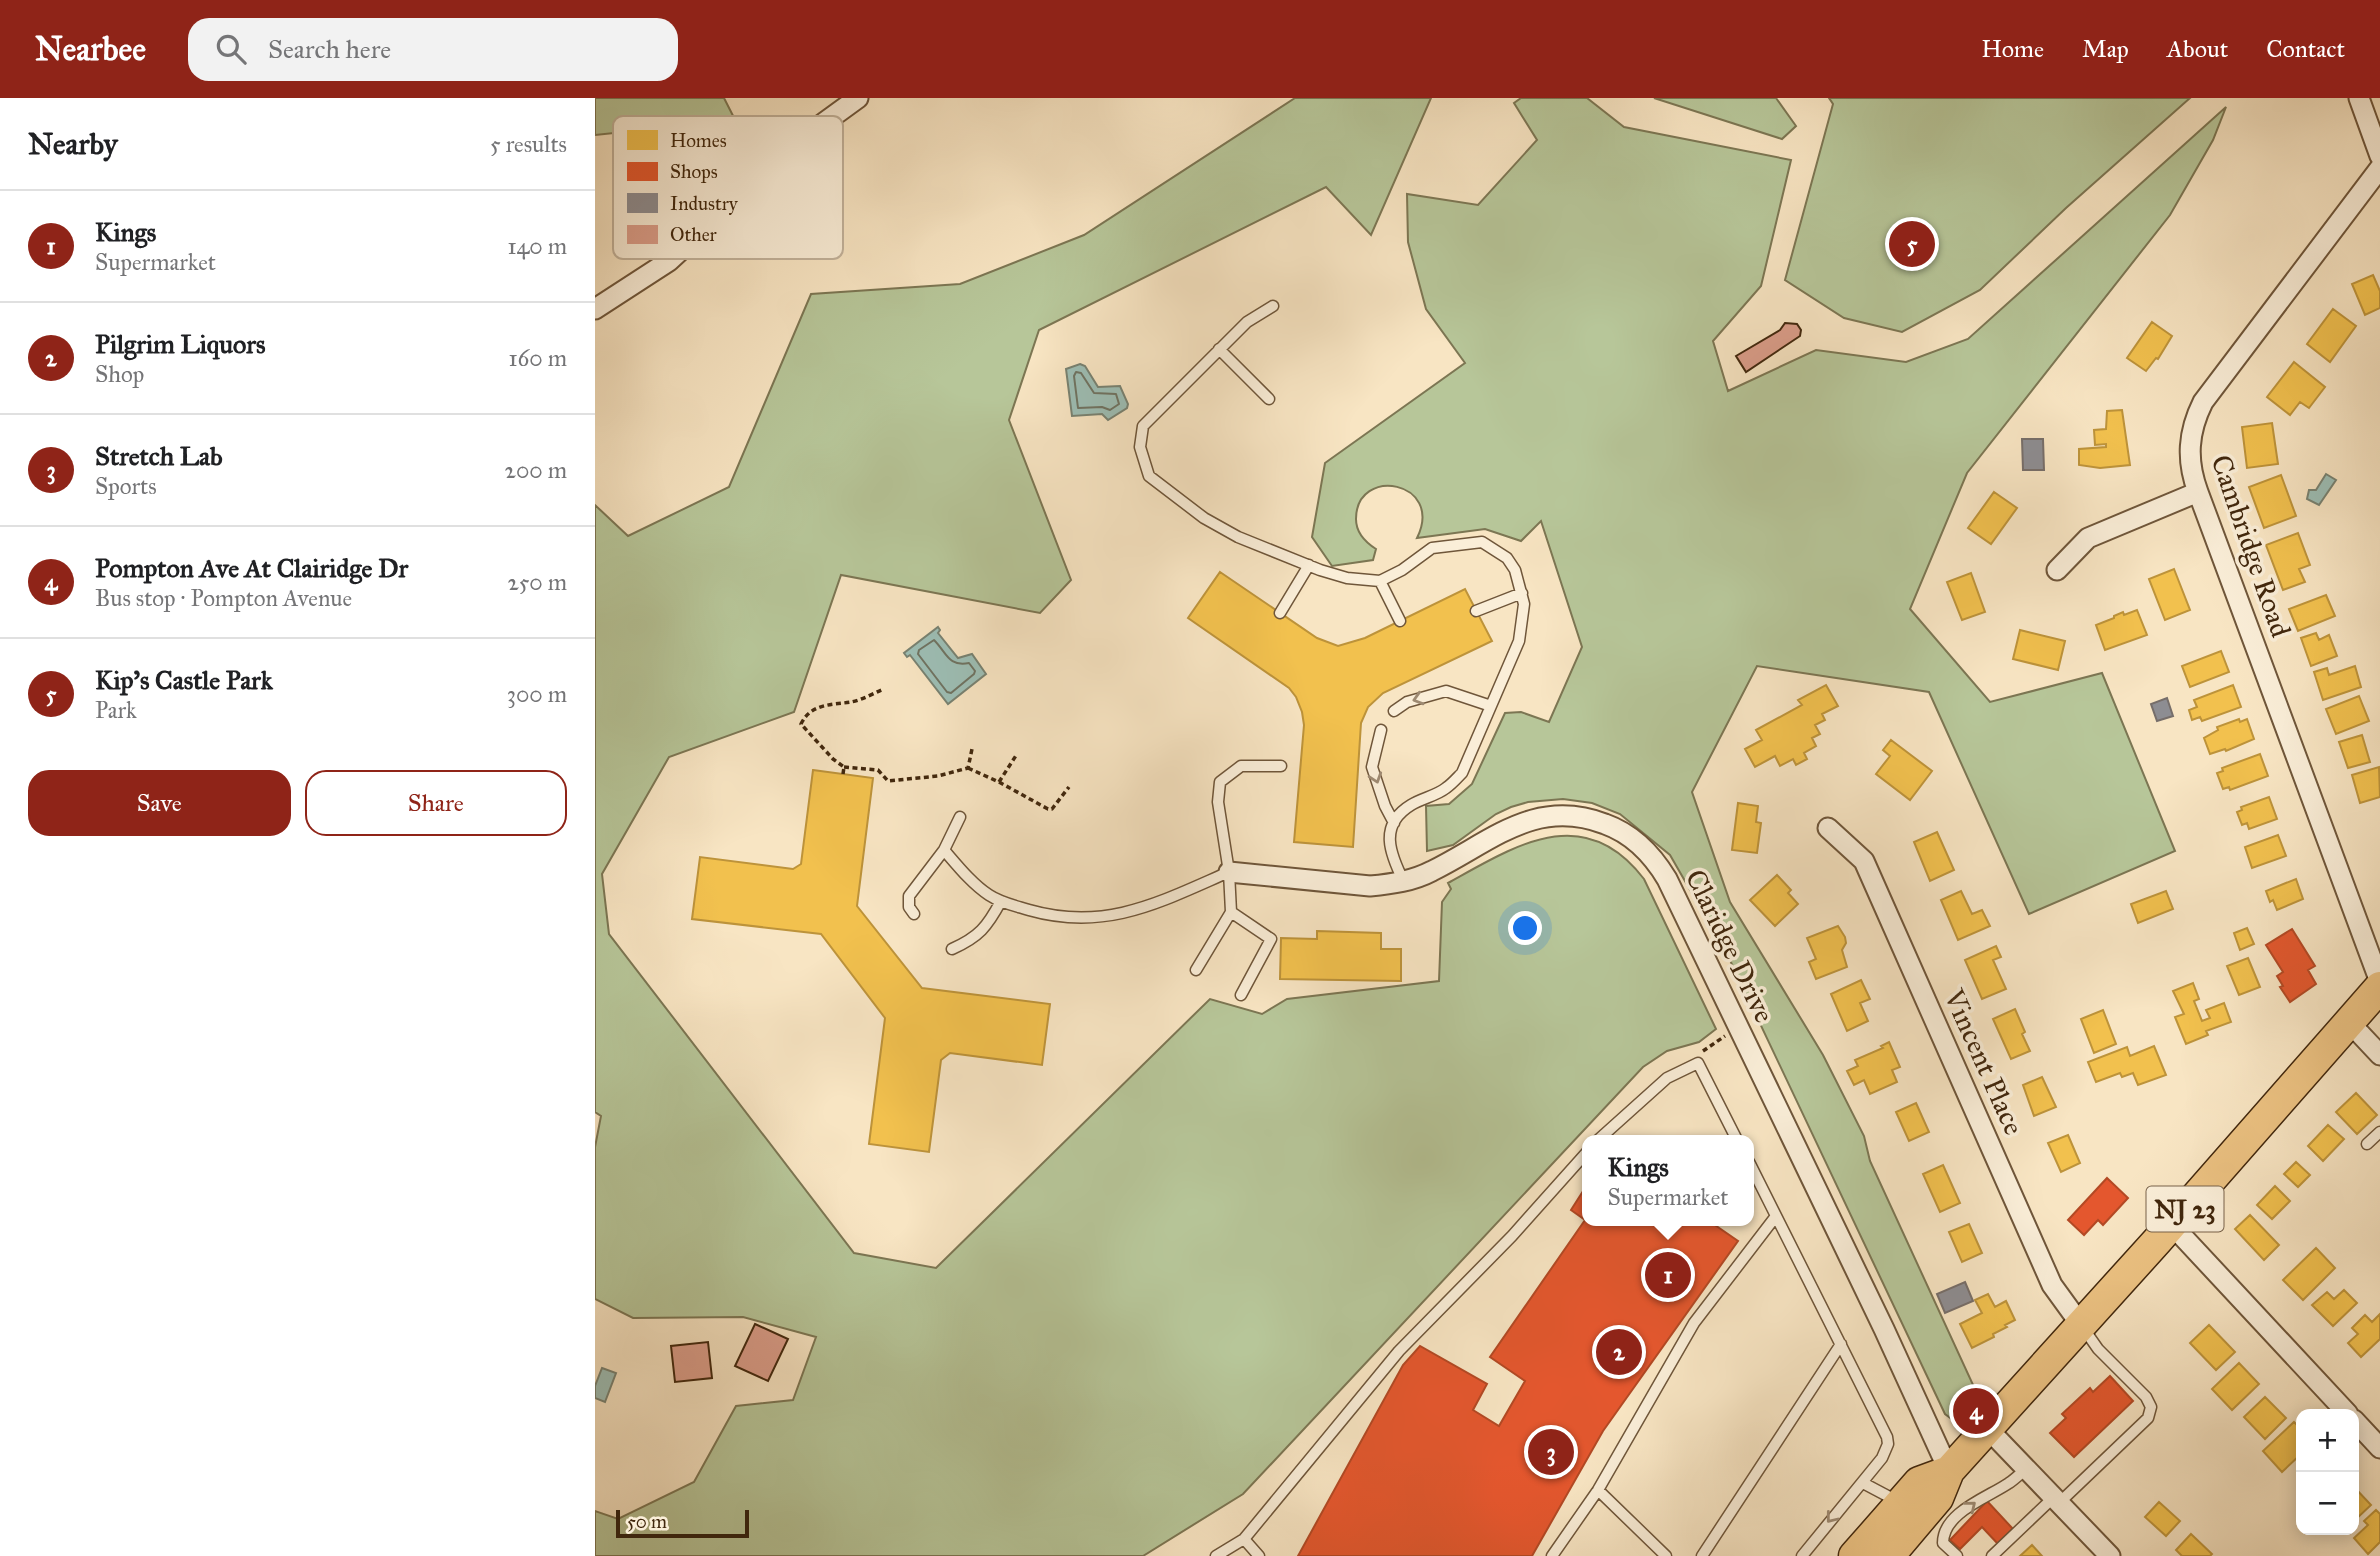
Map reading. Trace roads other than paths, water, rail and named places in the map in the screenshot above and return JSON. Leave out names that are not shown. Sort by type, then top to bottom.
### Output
[{"type":"main road","name":"NJ 23","points":[[1889,1556],[1938,1498],[1949,1471],[2171,1224],[2380,985]]},
{"type":"main road","name":"NJ 23","points":[[1854,1556],[1919,1482],[1949,1471]]},
{"type":"street","points":[[833,116],[858,98]]},
{"type":"street","points":[[2359,98],[2380,156]]},
{"type":"street","name":"Cambridge Road","points":[[2380,168],[2203,402],[2193,426],[2189,453],[2193,479],[2380,985]]},
{"type":"street","points":[[595,309],[671,259]]},
{"type":"street","points":[[2057,570],[2088,538],[2198,492]]},
{"type":"street","name":"Claridge Drive","points":[[1229,872],[1370,886],[1404,882],[1432,871],[1507,828],[1535,818],[1550,816],[1580,817],[1610,825],[1637,842],[1649,853],[1667,879],[1884,1329],[1949,1471]]},
{"type":"street","name":"Vincent Place","points":[[1828,828],[1864,861],[2052,1285],[2081,1325]]},
{"type":"street","points":[[2349,1023],[2380,1055]]},
{"type":"street","points":[[2171,1224],[2343,1409]]},
{"type":"street","points":[[2359,1425],[2380,1448]]},
{"type":"street","points":[[1988,1429],[2110,1556]]},
{"type":"lane","points":[[1273,306],[1247,322],[1143,426],[1140,446],[1149,476],[1204,518],[1238,537],[1347,578],[1380,581],[1402,570],[1431,548],[1482,542],[1507,558],[1515,569],[1522,593],[1524,604],[1519,641],[1462,773],[1446,789],[1412,804],[1398,815],[1394,823],[1390,833],[1390,855],[1404,882]]},
{"type":"lane","points":[[1219,349],[1269,399]]},
{"type":"lane","points":[[1280,613],[1309,565]]},
{"type":"lane","points":[[1380,581],[1400,621]]},
{"type":"lane","points":[[1476,611],[1522,593]]},
{"type":"lane","points":[[1394,712],[1407,702],[1445,691],[1491,706]]},
{"type":"lane","points":[[1381,730],[1372,767],[1385,806],[1394,823]]},
{"type":"lane","points":[[1196,970],[1231,912],[1229,872],[1218,802],[1220,782],[1241,766],[1281,766]]},
{"type":"lane","points":[[914,914],[909,907],[909,896],[944,850],[960,817]]},
{"type":"lane","points":[[944,850],[989,895],[1058,918],[1098,918],[1152,905],[1229,872]]},
{"type":"lane","points":[[952,949],[971,941],[989,925],[1001,901]]},
{"type":"lane","points":[[1231,912],[1271,939],[1241,995]]},
{"type":"lane","points":[[1604,1135],[1668,1078],[1698,1063],[1734,1135]]},
{"type":"lane","points":[[2367,1144],[2380,1132]]},
{"type":"lane","points":[[1216,1556],[1244,1539],[1399,1351],[1512,1236],[1582,1158]]},
{"type":"lane","points":[[1754,1174],[1887,1437],[1886,1451],[1802,1556]]},
{"type":"lane","points":[[1557,1554],[1598,1490],[1694,1324],[1776,1216]]},
{"type":"lane","points":[[1991,1556],[2148,1418],[2151,1407],[2146,1397],[2098,1349],[2081,1325]]},
{"type":"lane","points":[[1702,1556],[1841,1344]]},
{"type":"lane","points":[[1957,1556],[1943,1543],[1943,1535],[1954,1521],[1968,1506],[2008,1484],[2026,1469]]},
{"type":"lane","points":[[1863,1483],[1900,1503]]},
{"type":"lane","points":[[1598,1490],[1667,1556]]},
{"type":"lane","points":[[1244,1539],[1259,1556]]},
{"type":"water","points":[[1080,364],[1085,366],[1098,387],[1120,386],[1128,404],[1127,408],[1108,420],[1102,414],[1072,416],[1066,369]]},
{"type":"water","points":[[2326,474],[2336,480],[2319,505],[2307,499],[2309,490],[2316,490]]},
{"type":"water","points":[[938,627],[938,633],[958,658],[972,654],[986,674],[948,704],[910,655],[907,657],[904,653]]},
{"type":"water","points":[[602,1368],[616,1373],[605,1402],[595,1398],[595,1386]]},
{"type":"place","name":"Kip's Castle Park","points":[[1912,244]]},
{"type":"place","name":"Kings","points":[[1668,1275]]},
{"type":"place","name":"Pilgrim Liquors","points":[[1619,1352]]},
{"type":"place","name":"Pompton Ave At Clairidge Dr","points":[[1976,1411]]},
{"type":"place","name":"Stretch Lab","points":[[1551,1452]]}]
